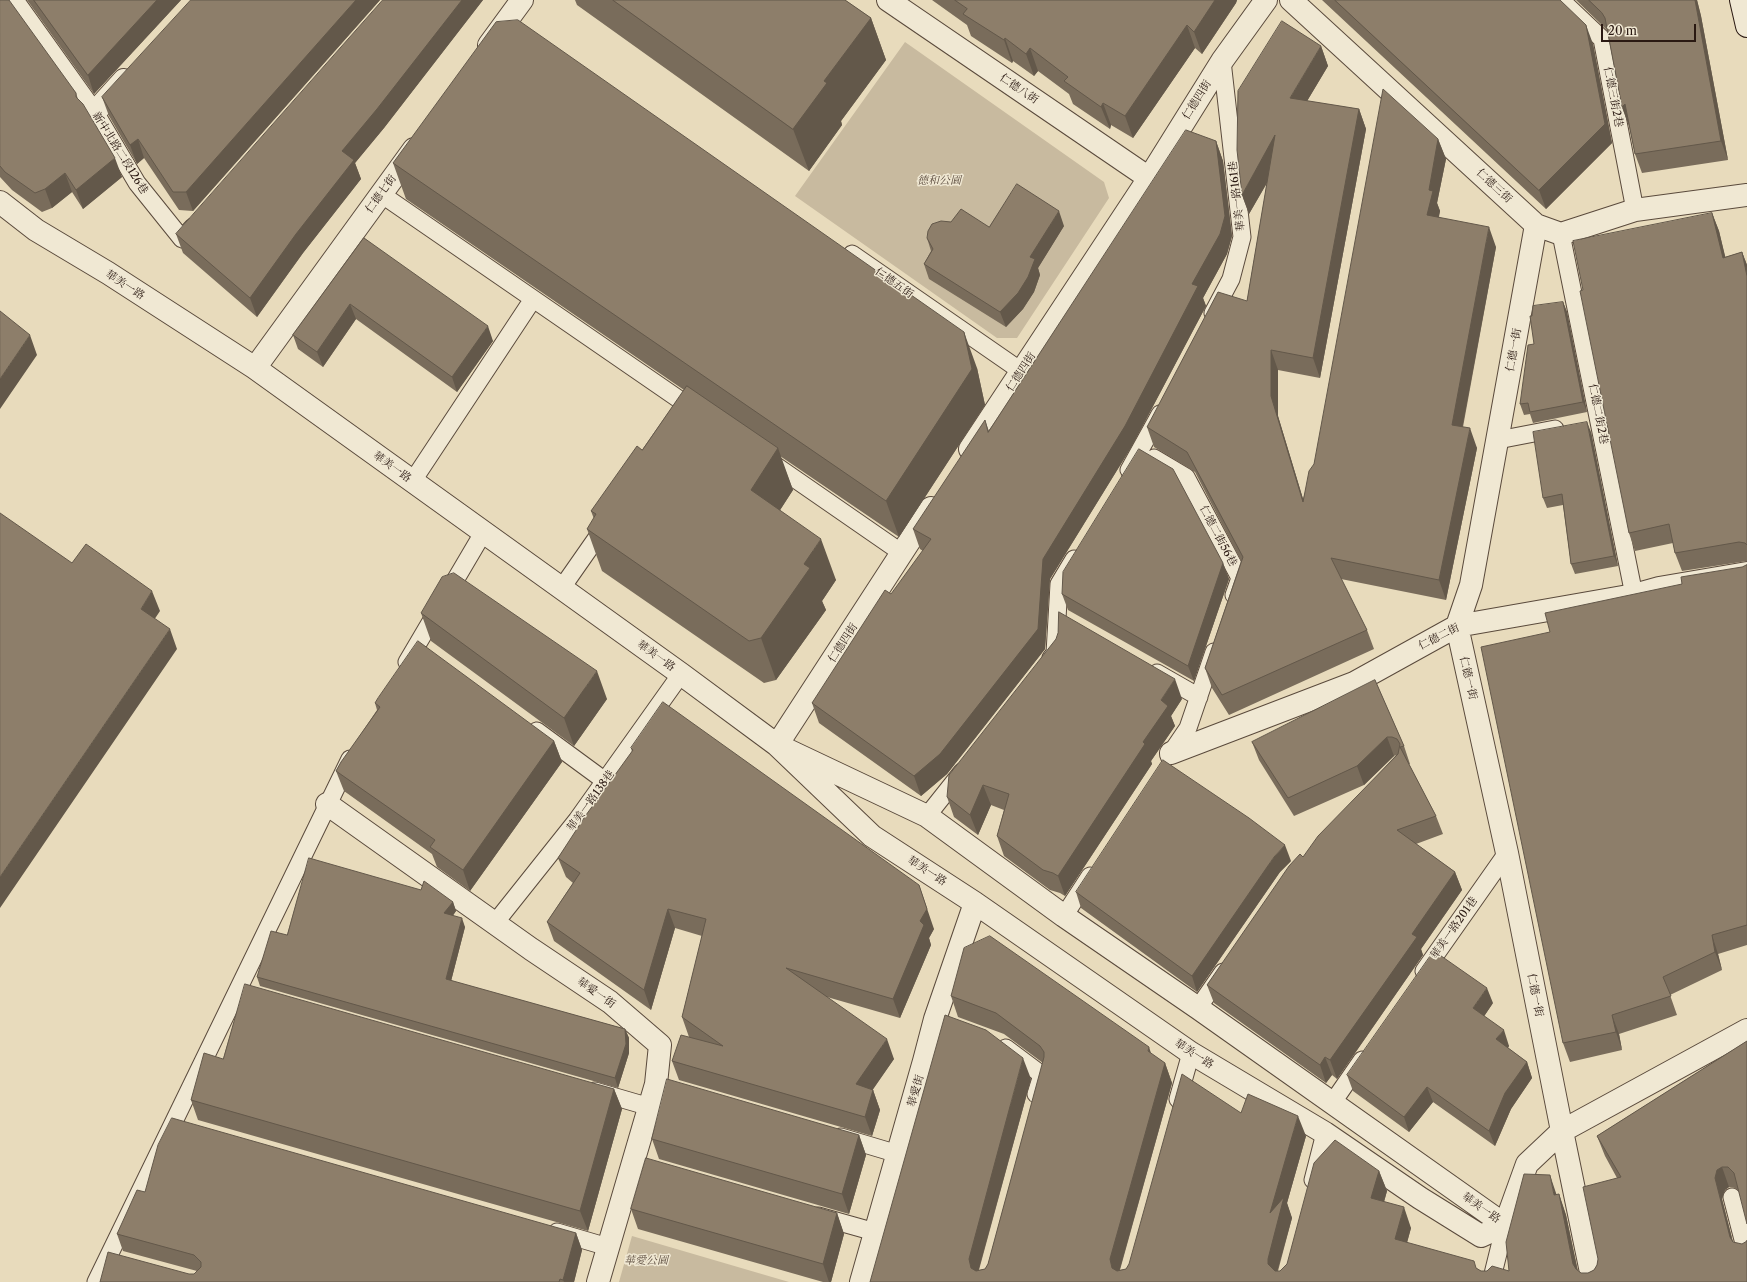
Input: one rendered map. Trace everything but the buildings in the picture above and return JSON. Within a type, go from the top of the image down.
[{"type":"street","points":[[477,62],[516,22],[522,0]]},
{"type":"street","name":"仁德八街","points":[[888,0],[1149,178]]},
{"type":"street","name":"仁德四街","points":[[957,469],[1149,178],[1222,61],[1266,0]]},
{"type":"street","name":"仁德三街","points":[[1291,0],[1385,84],[1536,225],[1561,234]]},
{"type":"street","points":[[1741,0],[1747,26]]},
{"type":"street","points":[[95,112],[136,67]]},
{"type":"street","name":"仁德七街","points":[[255,368],[427,131]]},
{"type":"street","points":[[1561,234],[1635,210],[1747,195]]},
{"type":"street","name":"華美一路","points":[[0,202],[36,230],[108,273],[255,368],[681,674],[777,745],[872,836],[975,902],[1191,1053],[1326,1133],[1420,1198],[1481,1236],[1505,1225],[1333,1102],[1064,916],[928,816],[777,745]]},
{"type":"street","name":"仁德一街","points":[[1536,225],[1471,585],[1457,626],[1507,853],[1562,1131],[1594,1282]]},
{"type":"street","name":"仁德四街","points":[[777,745],[940,495]]},
{"type":"street","name":"仁德二街","points":[[1167,760],[1354,683],[1457,626],[1634,595],[1659,588],[1747,573]]},
{"type":"street","name":"華愛一街","points":[[327,804],[610,1002],[660,1045],[664,1086],[650,1107],[641,1164],[608,1247],[598,1282]]},
{"type":"street","name":"華愛街","points":[[861,1282],[924,1062],[942,1022],[975,902]]},
{"type":"street","points":[[1505,1225],[1527,1164],[1562,1131],[1747,1030]]},
{"type":"lane","name":"新中北路二段126巷","points":[[15,0],[95,112],[137,183],[182,239],[203,215]]},
{"type":"lane","name":"仁德三街2巷","points":[[1561,0],[1602,39],[1635,210]]},
{"type":"lane","name":"華美一路161巷","points":[[1206,327],[1231,279],[1242,237],[1222,61]]},
{"type":"lane","points":[[1380,108],[1385,84]]},
{"type":"lane","points":[[381,194],[533,299],[684,413],[708,420]]},
{"type":"lane","name":"仁德二街2巷","points":[[1561,234],[1584,423],[1634,595]]},
{"type":"lane","name":"仁德五街","points":[[838,244],[1021,371]]},
{"type":"lane","points":[[412,482],[533,299]]},
{"type":"lane","points":[[1120,484],[1141,451],[1166,403]]},
{"type":"lane","points":[[1498,440],[1584,423]]},
{"type":"lane","points":[[753,451],[902,553]]},
{"type":"lane","name":"仁德二街56巷","points":[[1141,451],[1186,477],[1240,578],[1229,608]]},
{"type":"lane","points":[[561,589],[616,510]]},
{"type":"lane","points":[[398,677],[424,648],[483,533]]},
{"type":"lane","points":[[1041,672],[1055,653],[1064,618],[1059,584],[1084,544]]},
{"type":"lane","points":[[1167,760],[1188,728],[1219,637]]},
{"type":"lane","points":[[1145,666],[1199,697]]},
{"type":"lane","name":"華美一路138巷","points":[[495,923],[577,820],[681,674]]},
{"type":"lane","points":[[524,721],[605,781]]},
{"type":"lane","points":[[96,1282],[115,1259],[180,1126],[244,992],[327,804],[343,770],[359,743]]},
{"type":"lane","points":[[928,816],[972,759]]},
{"type":"lane","name":"華美一路201巷","points":[[1413,987],[1507,853]]},
{"type":"lane","points":[[1064,916],[1098,864]]},
{"type":"lane","points":[[1198,1008],[1234,956]]},
{"type":"lane","points":[[991,1039],[998,1042],[1042,1075],[1033,1106]]},
{"type":"lane","points":[[1333,1102],[1373,1045]]},
{"type":"lane","points":[[1174,1114],[1191,1053]]},
{"type":"lane","points":[[581,1087],[650,1107]]},
{"type":"lane","points":[[822,1132],[898,1154]]},
{"type":"lane","points":[[1309,1193],[1326,1133]]},
{"type":"lane","points":[[1732,1197],[1747,1254]]},
{"type":"lane","points":[[800,1210],[875,1232]]},
{"type":"lane","points":[[1491,1282],[1505,1225]]},
{"type":"lane","points":[[539,1227],[608,1247]]},
{"type":"green space","name":"德和公園","points":[[905,42],[1104,182],[1109,198],[1017,338],[997,338],[795,196]]},
{"type":"green space","name":"華愛公園","points":[[632,1236],[789,1282],[619,1282]]}]
